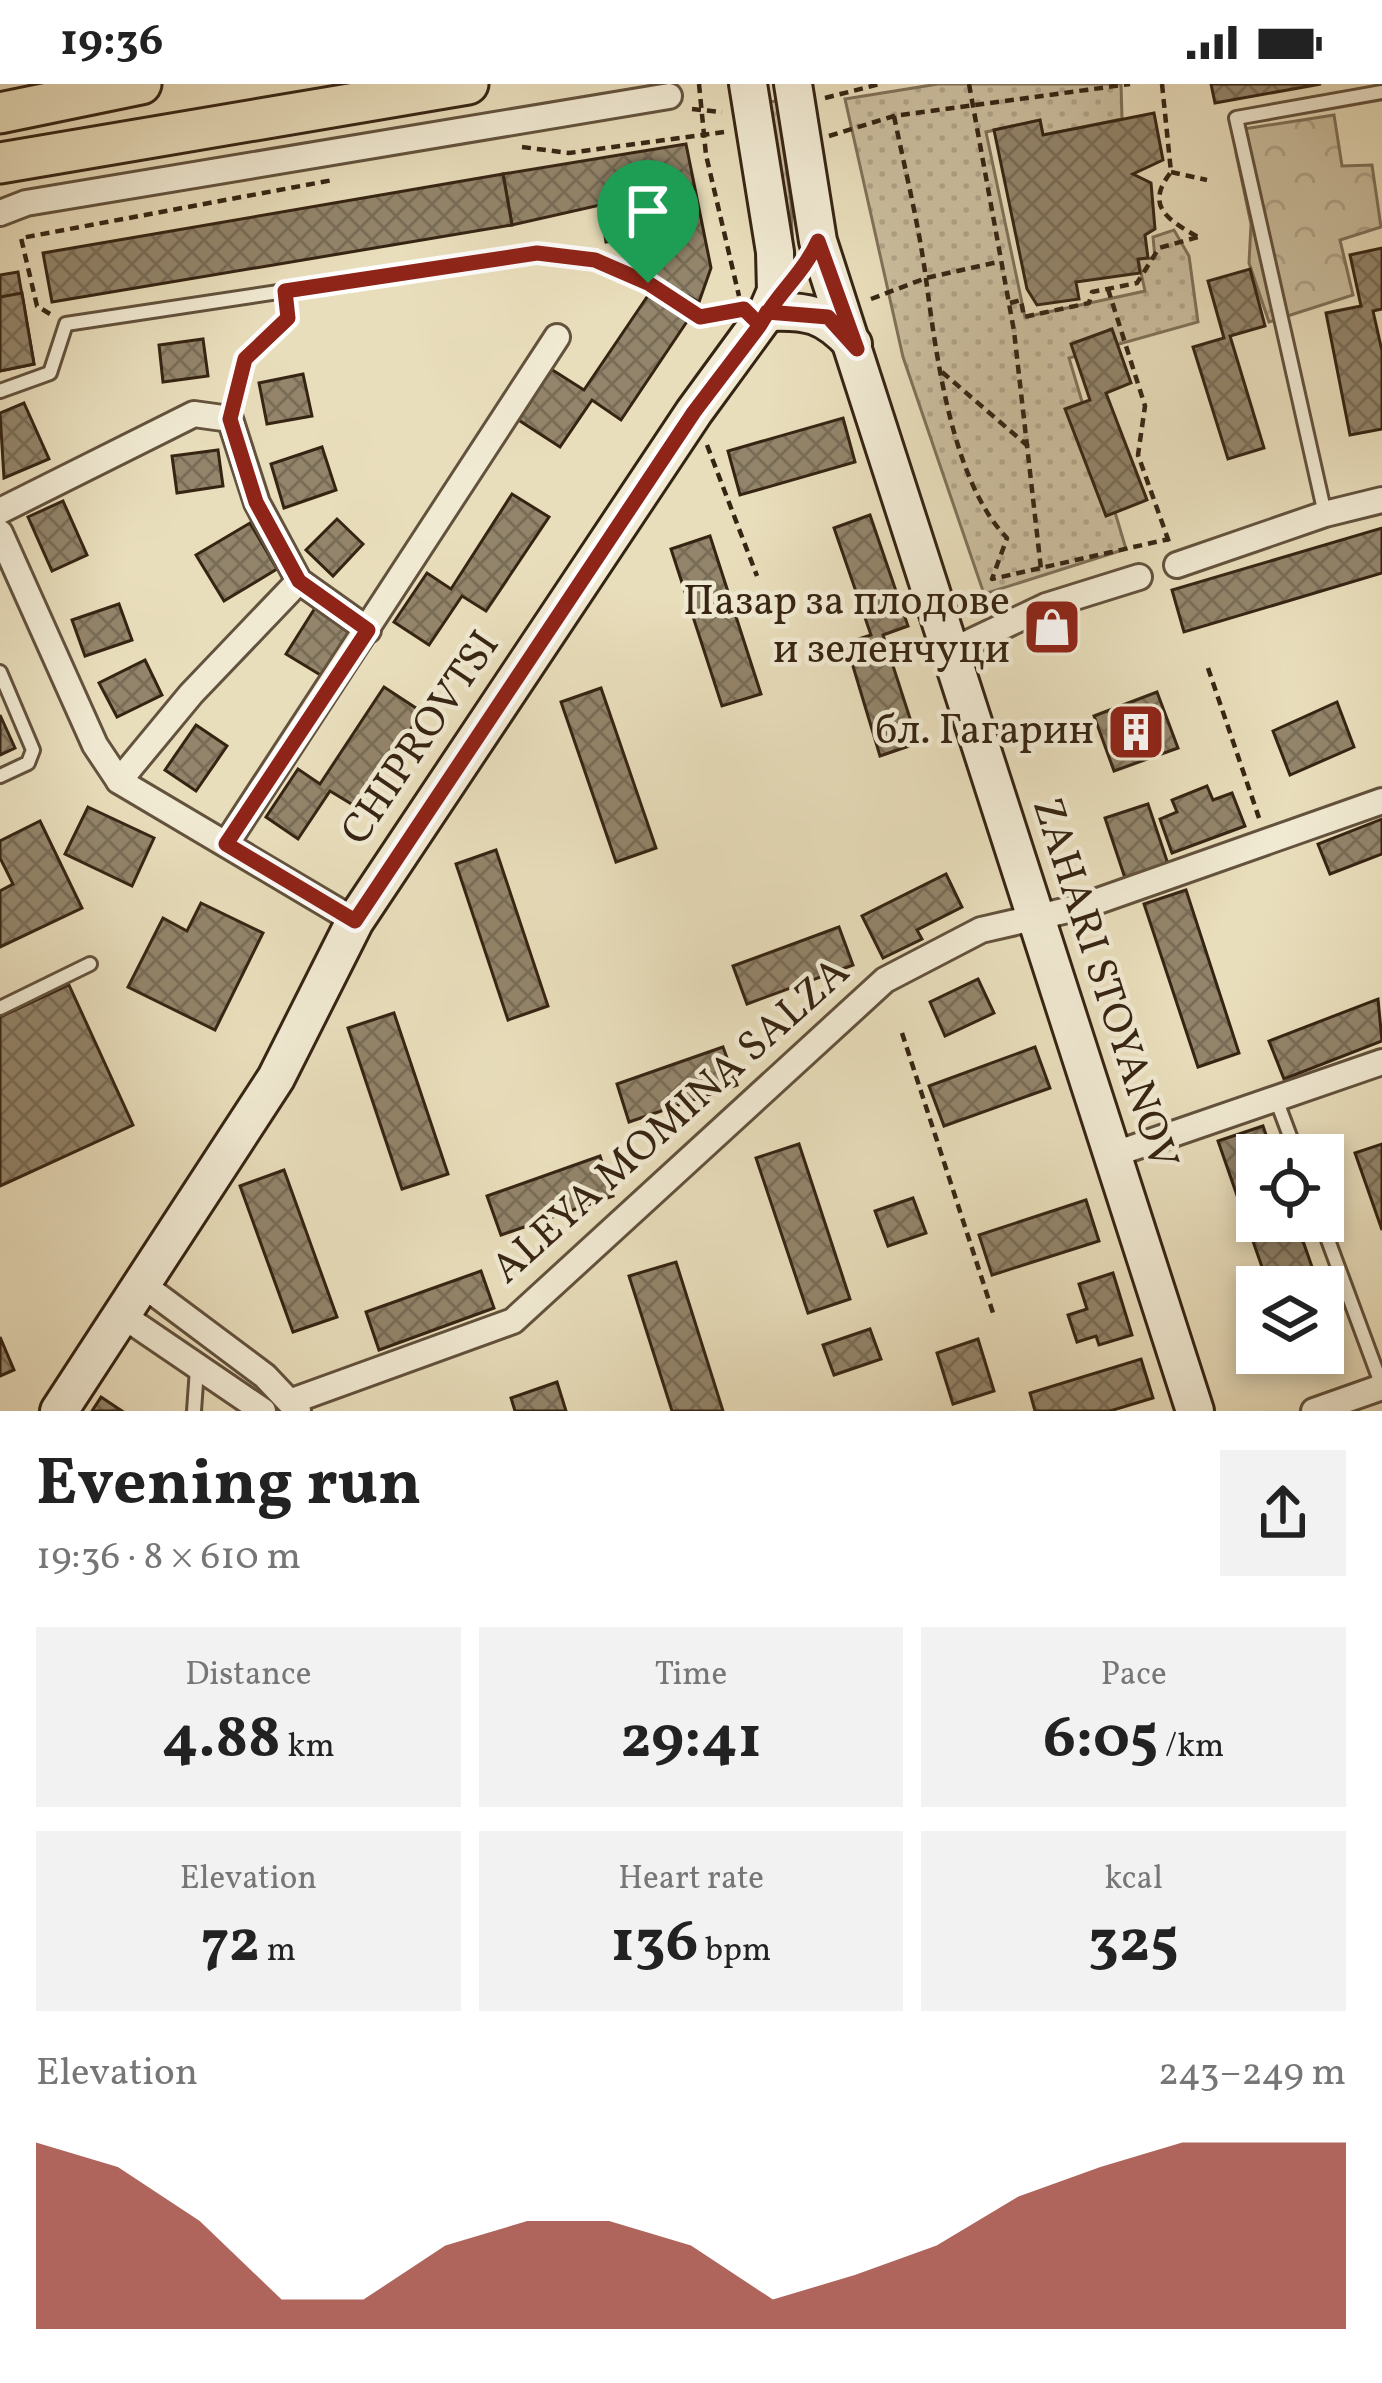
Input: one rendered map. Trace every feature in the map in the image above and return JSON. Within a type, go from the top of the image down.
[{"type":"main road","points":[[0,113],[141,84]]},
{"type":"main road","points":[[0,164],[468,84]]},
{"type":"main road","name":"ZAHARI STOYANOV","points":[[794,95],[818,241],[857,349],[1034,920],[1195,1411]]},
{"type":"main road","points":[[751,108],[775,252],[776,291],[757,315]]},
{"type":"main road","name":"CHIPROVTSI","points":[[58,1411],[276,1078],[355,921],[757,315],[800,277],[818,241]]},
{"type":"main road","points":[[757,315],[828,317],[857,349]]},
{"type":"street","points":[[0,213],[26,203],[669,96]]},
{"type":"street","points":[[226,844],[557,337]]},
{"type":"street","points":[[0,511],[194,414],[230,419],[256,502],[299,581],[368,630]]},
{"type":"street","points":[[1177,565],[1324,514],[1382,500]]},
{"type":"street","points":[[0,533],[95,745],[119,781],[355,921]]},
{"type":"street","points":[[949,652],[1046,606],[1139,577]]},
{"type":"street","points":[[119,781],[191,694],[299,581]]},
{"type":"street","name":"ALEYA MOMINA SALZA","points":[[295,1406],[513,1321],[885,980],[981,930],[1034,920],[1382,801]]},
{"type":"street","points":[[1112,1155],[1382,1062]]},
{"type":"street","points":[[142,1284],[295,1406]]},
{"type":"street","points":[[122,1315],[263,1411]]},
{"type":"street","points":[[1315,1411],[1382,1387]]},
{"type":"lane","points":[[1324,514],[1236,118],[1382,92]]},
{"type":"lane","points":[[0,391],[50,373],[66,324],[537,253],[595,260],[630,278]]},
{"type":"lane","points":[[0,672],[33,750],[28,763],[0,776]]},
{"type":"lane","points":[[0,1008],[90,964]]},
{"type":"lane","points":[[1276,1099],[1289,1134]]},
{"type":"lane","points":[[1329,1242],[1382,1387]]},
{"type":"lane","points":[[194,1411],[197,1368]]},
{"type":"path","points":[[630,278],[648,283],[700,317],[757,315],[704,132],[699,84]]},
{"type":"path","points":[[794,95],[880,84]]},
{"type":"path","points":[[969,84],[1008,304],[1041,569]]},
{"type":"path","points":[[802,144],[895,116],[1130,84]]},
{"type":"path","points":[[1008,304],[1021,300],[1024,317],[1089,303],[1092,292],[1137,283],[1159,248],[1198,237],[1163,218],[1158,196],[1171,172],[1162,84]]},
{"type":"path","points":[[669,96],[702,114],[751,108]]},
{"type":"path","points":[[512,146],[569,153],[704,132],[751,108]]},
{"type":"path","points":[[895,116],[926,278],[930,337],[978,501],[1007,538],[992,579],[1168,539]]},
{"type":"path","points":[[1171,172],[1207,180]]},
{"type":"path","points":[[66,324],[38,306],[21,238],[348,177]]},
{"type":"path","points":[[843,309],[926,278],[998,262]]},
{"type":"path","points":[[1108,289],[1145,406],[1138,455],[1177,565]]},
{"type":"path","points":[[230,419],[245,359],[288,318],[285,291]]},
{"type":"path","points":[[940,371],[1029,446]]},
{"type":"path","points":[[694,412],[758,576]]},
{"type":"path","points":[[1208,668],[1267,841]]},
{"type":"path","points":[[902,1034],[994,1316]]},
{"type":"green space","points":[[938,84],[1121,84],[1122,119],[1043,135],[1040,120],[986,132],[1025,317],[1145,291],[1138,259],[1155,258],[1153,237],[1174,230],[1189,256],[1198,322],[1069,358],[1126,549],[984,594],[903,357],[845,99]]},
{"type":"green space","points":[[777,101],[791,202],[793,261],[768,102]]},
{"type":"green space","points":[[1334,115],[1342,166],[1372,165],[1381,227],[1340,240],[1353,295],[1269,322],[1249,263],[1251,224],[1236,153],[1237,130]]},
{"type":"building","points":[[1211,84],[1321,84],[1215,103]]},
{"type":"building","points":[[1154,113],[1163,160],[1133,174],[1151,183],[1155,229],[1145,235],[1148,258],[1138,259],[1140,273],[1076,282],[1079,299],[1037,305],[1027,289],[994,130],[1040,120],[1043,135]]},
{"type":"building","points":[[686,144],[711,268],[699,302],[644,272],[638,237],[606,242],[600,205],[512,225],[503,174]]},
{"type":"building","points":[[503,174],[512,225],[52,302],[43,253]]},
{"type":"building","points":[[1382,248],[1382,309],[1373,311],[1382,351],[1382,429],[1350,435],[1326,313],[1361,306],[1350,255]]},
{"type":"building","points":[[1250,269],[1265,326],[1230,336],[1264,448],[1228,459],[1193,347],[1224,338],[1208,281]]},
{"type":"building","points":[[18,272],[34,364],[0,371],[0,275]]},
{"type":"building","points":[[22,293],[34,364],[0,371],[0,297]]},
{"type":"building","points":[[649,294],[688,320],[621,420],[592,400],[560,447],[517,419],[551,369],[584,390]]},
{"type":"building","points":[[1112,329],[1131,383],[1106,393],[1147,500],[1106,516],[1065,409],[1090,400],[1071,344]]},
{"type":"building","points":[[203,339],[208,376],[163,382],[159,345]]},
{"type":"building","points":[[303,374],[312,416],[267,424],[259,383]]},
{"type":"building","points":[[24,403],[49,459],[4,478],[0,413]]},
{"type":"building","points":[[843,418],[855,462],[740,495],[728,451]]},
{"type":"building","points":[[322,447],[336,490],[284,508],[271,464]]},
{"type":"building","points":[[218,450],[223,486],[177,493],[172,456]]},
{"type":"building","points":[[512,494],[549,517],[486,611],[462,596],[429,645],[394,622],[427,573],[451,589]]},
{"type":"building","points":[[63,501],[87,555],[52,571],[28,517]]},
{"type":"building","points":[[870,515],[908,626],[883,635],[918,743],[880,756],[846,643],[871,635],[834,528]]},
{"type":"building","points":[[337,519],[363,544],[333,576],[306,550]]},
{"type":"building","points":[[250,523],[277,569],[224,601],[196,555]]},
{"type":"building","points":[[1382,528],[1382,573],[1184,632],[1172,590]]},
{"type":"building","points":[[710,536],[761,694],[722,706],[671,549]]},
{"type":"building","points":[[119,604],[132,640],[85,656],[72,620]]},
{"type":"building","points":[[315,608],[350,630],[322,676],[286,654]]},
{"type":"building","points":[[145,660],[162,695],[117,717],[99,683]]},
{"type":"building","points":[[384,687],[422,712],[358,808],[330,791],[298,839],[266,817],[298,769],[320,784]]},
{"type":"building","points":[[601,688],[656,848],[616,862],[561,702]]},
{"type":"building","name":"бл. Гагарин","points":[[1157,692],[1178,748],[1114,771],[1094,716]]},
{"type":"building","points":[[1337,702],[1354,747],[1290,775],[1273,731]]},
{"type":"building","points":[[0,715],[15,748],[0,755]]},
{"type":"building","points":[[196,725],[227,746],[196,791],[165,770]]},
{"type":"building","points":[[1207,786],[1213,800],[1232,793],[1245,826],[1172,853],[1160,819],[1177,812],[1172,800]]},
{"type":"building","points":[[1148,804],[1169,867],[1126,881],[1105,818]]},
{"type":"building","points":[[88,807],[154,838],[132,886],[65,854]]},
{"type":"building","points":[[1382,819],[1382,854],[1330,874],[1318,844]]},
{"type":"building","points":[[40,821],[82,908],[0,947],[0,891],[13,884],[0,858],[0,841]]},
{"type":"building","points":[[496,850],[548,1006],[508,1020],[456,864]]},
{"type":"building","points":[[946,874],[962,907],[917,930],[922,939],[883,958],[862,916]]},
{"type":"building","points":[[1186,890],[1239,1053],[1198,1067],[1144,904]]},
{"type":"building","points":[[201,903],[263,933],[215,1030],[128,987],[163,918],[187,931]]},
{"type":"building","points":[[839,927],[853,965],[747,1004],[733,966]]},
{"type":"building","points":[[978,979],[994,1013],[945,1036],[930,1002]]},
{"type":"building","points":[[69,985],[133,1125],[0,1186],[0,1017]]},
{"type":"building","points":[[1378,999],[1382,1041],[1284,1079],[1269,1041]]},
{"type":"building","points":[[394,1013],[448,1174],[402,1189],[348,1028]]},
{"type":"building","points":[[723,1047],[737,1085],[629,1122],[617,1084]]},
{"type":"building","points":[[1035,1047],[1050,1088],[944,1126],[929,1086]]},
{"type":"building","points":[[1263,1126],[1266,1134],[1239,1134]]},
{"type":"building","points":[[1236,1135],[1236,1193],[1218,1141]]},
{"type":"building","points":[[799,1144],[850,1299],[808,1313],[756,1158]]},
{"type":"building","points":[[1382,1144],[1382,1230],[1355,1153]]},
{"type":"building","points":[[600,1156],[613,1196],[501,1235],[487,1196]]},
{"type":"building","points":[[284,1170],[337,1317],[293,1332],[240,1186]]},
{"type":"building","points":[[913,1198],[926,1233],[888,1246],[875,1211]]},
{"type":"building","points":[[1086,1200],[1099,1241],[992,1275],[979,1235]]},
{"type":"building","points":[[1253,1242],[1303,1242],[1312,1266],[1262,1266]]},
{"type":"building","points":[[676,1262],[723,1411],[672,1411],[629,1276]]},
{"type":"building","points":[[481,1271],[494,1308],[379,1350],[366,1312]]},
{"type":"building","points":[[1113,1273],[1132,1335],[1099,1345],[1096,1336],[1077,1342],[1068,1315],[1087,1309],[1079,1284]]},
{"type":"building","points":[[870,1329],[881,1359],[834,1375],[823,1345]]},
{"type":"building","points":[[0,1337],[14,1370],[0,1376]]},
{"type":"building","points":[[978,1339],[994,1391],[953,1404],[937,1353]]},
{"type":"building","points":[[1141,1359],[1153,1398],[1110,1411],[1035,1411],[1030,1393]]},
{"type":"building","points":[[557,1382],[566,1411],[515,1411],[511,1398]]},
{"type":"building","points":[[101,1397],[122,1411],[92,1411]]},
{"type":"place","name":"Пазар за плодове и зеленчуци","points":[[1052,627]]},
{"type":"place","name":"бл. Гагарин","points":[[1136,732]]},
{"type":"route","points":[[648,283],[595,260],[537,253],[285,291],[288,318],[245,359],[230,419],[256,502],[299,581],[368,630],[226,844],[355,921],[694,412],[760,325],[767,312],[803,311],[828,317],[857,349],[818,241],[800,277],[767,312],[760,325],[744,309],[700,317],[648,283]]}]
